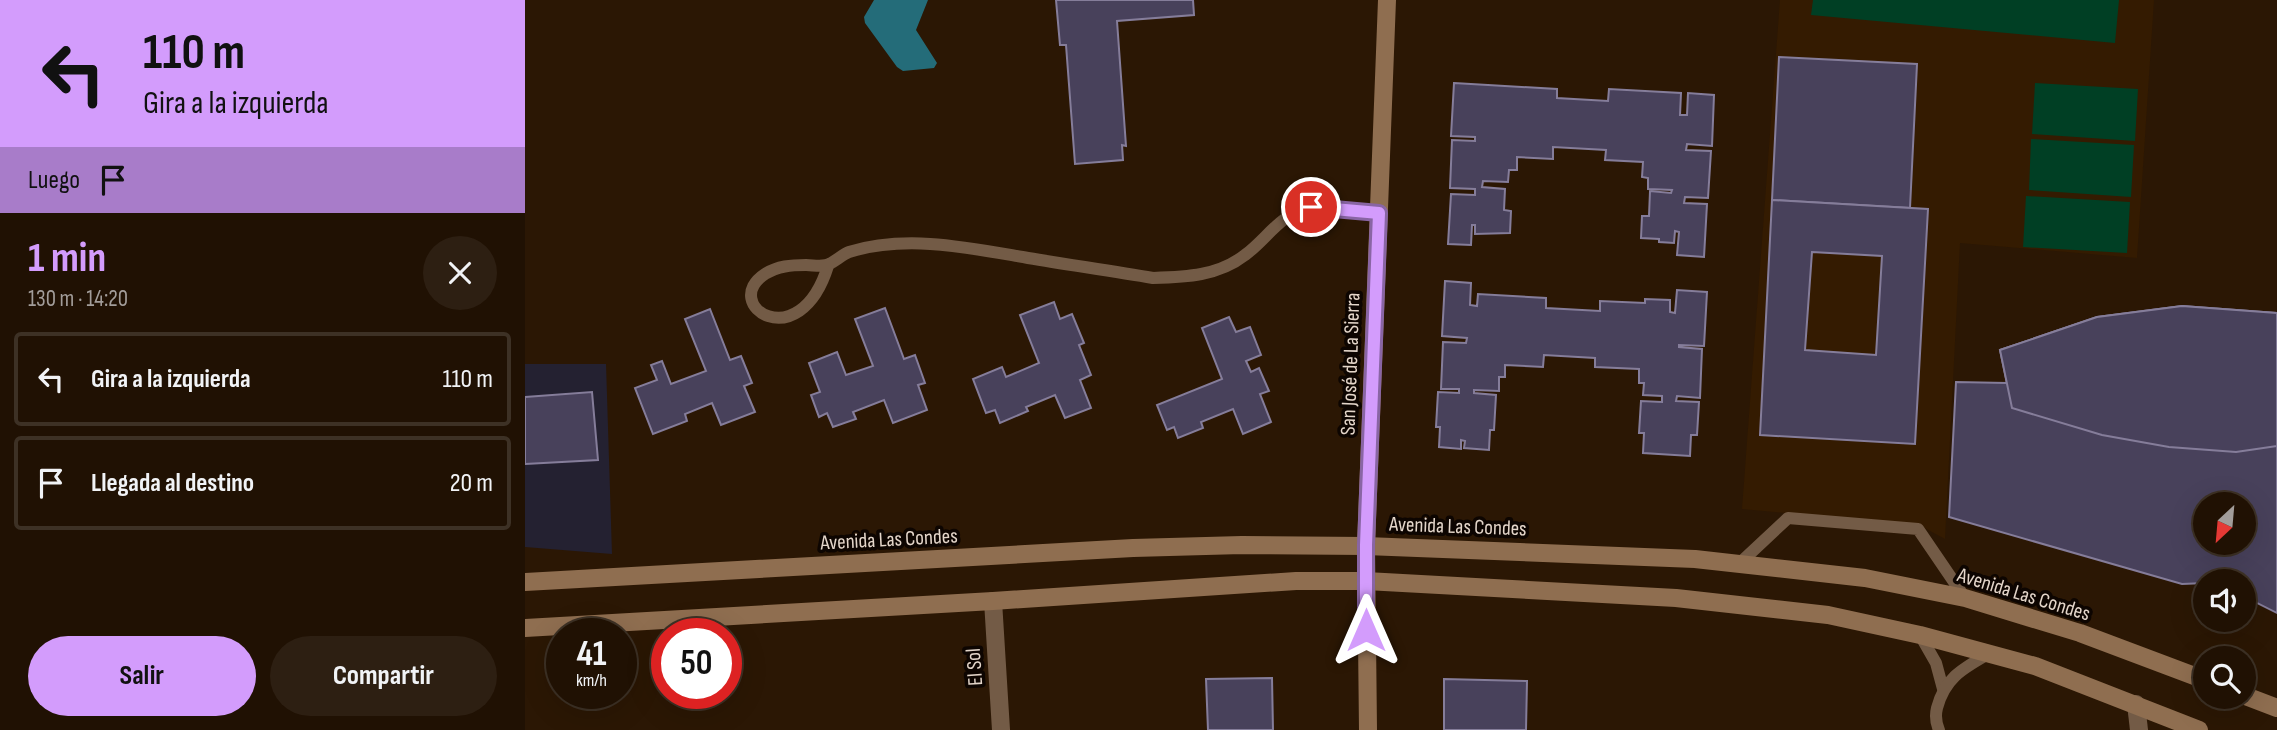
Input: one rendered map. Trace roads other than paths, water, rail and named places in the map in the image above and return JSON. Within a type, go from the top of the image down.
[{"type":"main road","name":"San José de La Sierra","points":[[1368,730],[1366,545],[1387,0]]},
{"type":"main road","name":"Avenida Las Condes","points":[[525,582],[1133,548],[1242,545],[1366,545],[1650,556],[1741,562],[1865,578],[1965,598],[2080,634],[2193,676]]},
{"type":"main road","points":[[525,628],[993,601],[1296,580],[1688,599],[1828,615],[1920,635],[2035,666],[2136,704],[2181,726],[2199,730]]},
{"type":"main road","points":[[2256,700],[2277,708]]},
{"type":"street","name":"El Sol","points":[[993,601],[1001,730]]},
{"type":"street","points":[[2136,704],[2139,730]]},
{"type":"lane","points":[[828,266],[787,266],[765,274],[752,290],[753,305],[757,311],[772,318],[779,319],[794,314],[817,294],[828,266],[847,253],[888,245],[952,245],[1153,278],[1187,277],[1218,271],[1245,256],[1295,212],[1311,207],[1379,213]]},
{"type":"lane","points":[[1741,562],[1788,518],[1918,530],[1965,598]]},
{"type":"lane","points":[[1920,635],[1936,663],[1943,689]]},
{"type":"lane","points":[[1939,730],[1936,713],[1943,689],[1961,670],[1990,653]]},
{"type":"water","points":[[874,0],[928,0],[916,30],[937,63],[934,68],[903,71],[897,67],[865,23],[864,17]]}]
